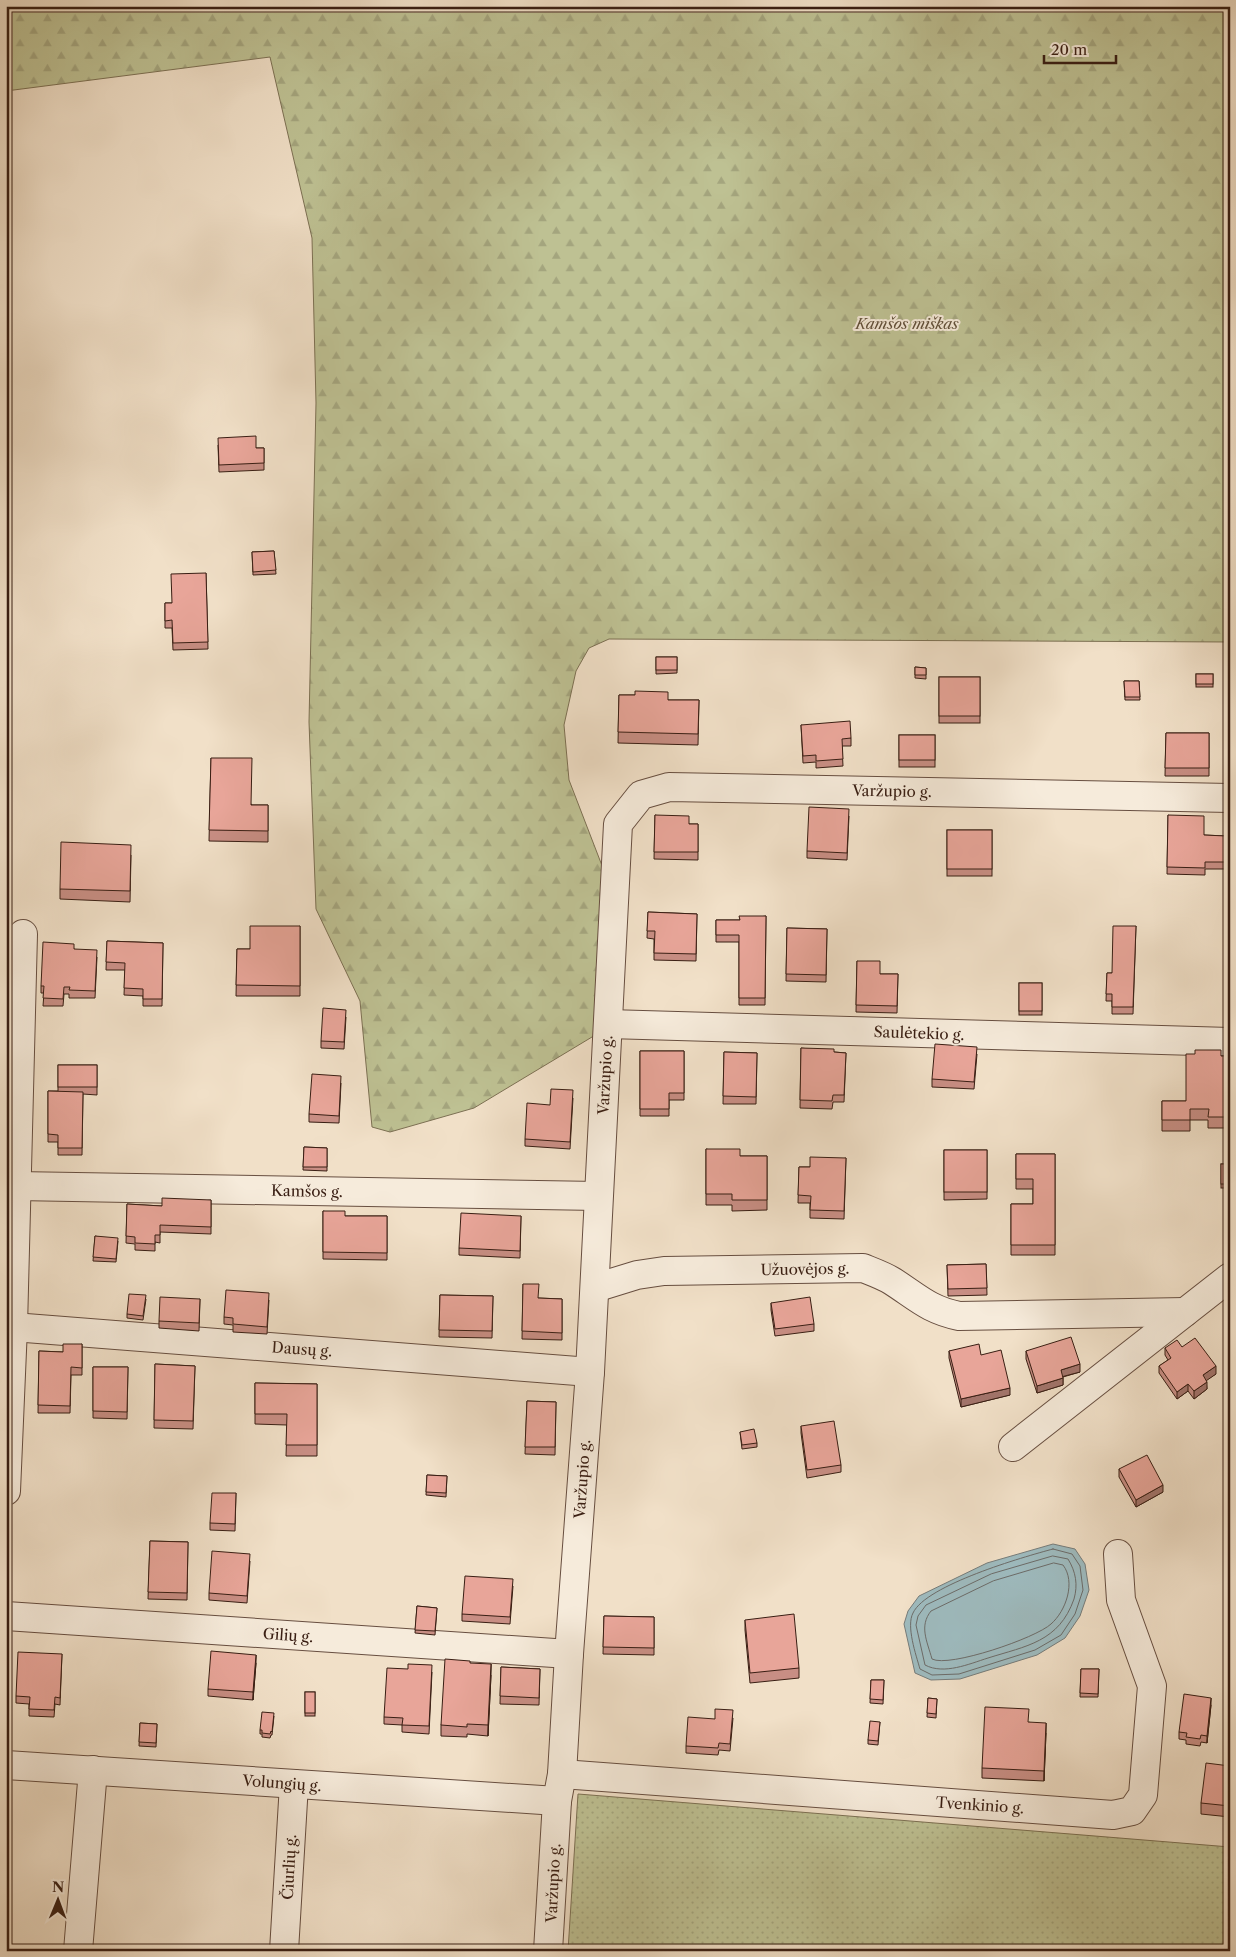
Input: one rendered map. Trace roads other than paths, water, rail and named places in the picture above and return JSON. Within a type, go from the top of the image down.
[{"type":"street","name":"Varžupio g.","points":[[548,1951],[590,1372],[618,824],[641,796],[669,787],[1230,798]]},
{"type":"street","points":[[6,1491],[13,1327],[23,934]]},
{"type":"street","name":"Saulėtekio g.","points":[[608,1024],[1230,1042]]},
{"type":"street","name":"Kamšos g.","points":[[16,1186],[598,1196]]},
{"type":"street","name":"Užuovėjos g.","points":[[595,1288],[637,1275],[664,1271],[863,1268],[891,1280],[921,1302],[943,1312],[959,1316],[1185,1312]]},
{"type":"street","points":[[1014,1447],[1230,1278]]},
{"type":"street","name":"Dausų g.","points":[[13,1327],[590,1372]]},
{"type":"street","name":"Tvenkinio g.","points":[[562,1774],[1112,1815],[1132,1811],[1142,1795],[1152,1686],[1121,1600],[1118,1554]]},
{"type":"street","name":"Gilių g.","points":[[6,1616],[569,1654]]},
{"type":"street","name":"Volungių g.","points":[[6,1765],[558,1801]]},
{"type":"street","points":[[78,1951],[93,1770]]},
{"type":"street","name":"Čiurlių g.","points":[[284,1951],[294,1784]]},
{"type":"water","points":[[1053,1544],[1075,1549],[1085,1564],[1089,1590],[1080,1616],[1065,1638],[1037,1655],[960,1679],[931,1680],[915,1673],[904,1624],[908,1611],[919,1596],[987,1563]]},
{"type":"park label","name":"Kamšos miškas","points":[[907,323]]}]
